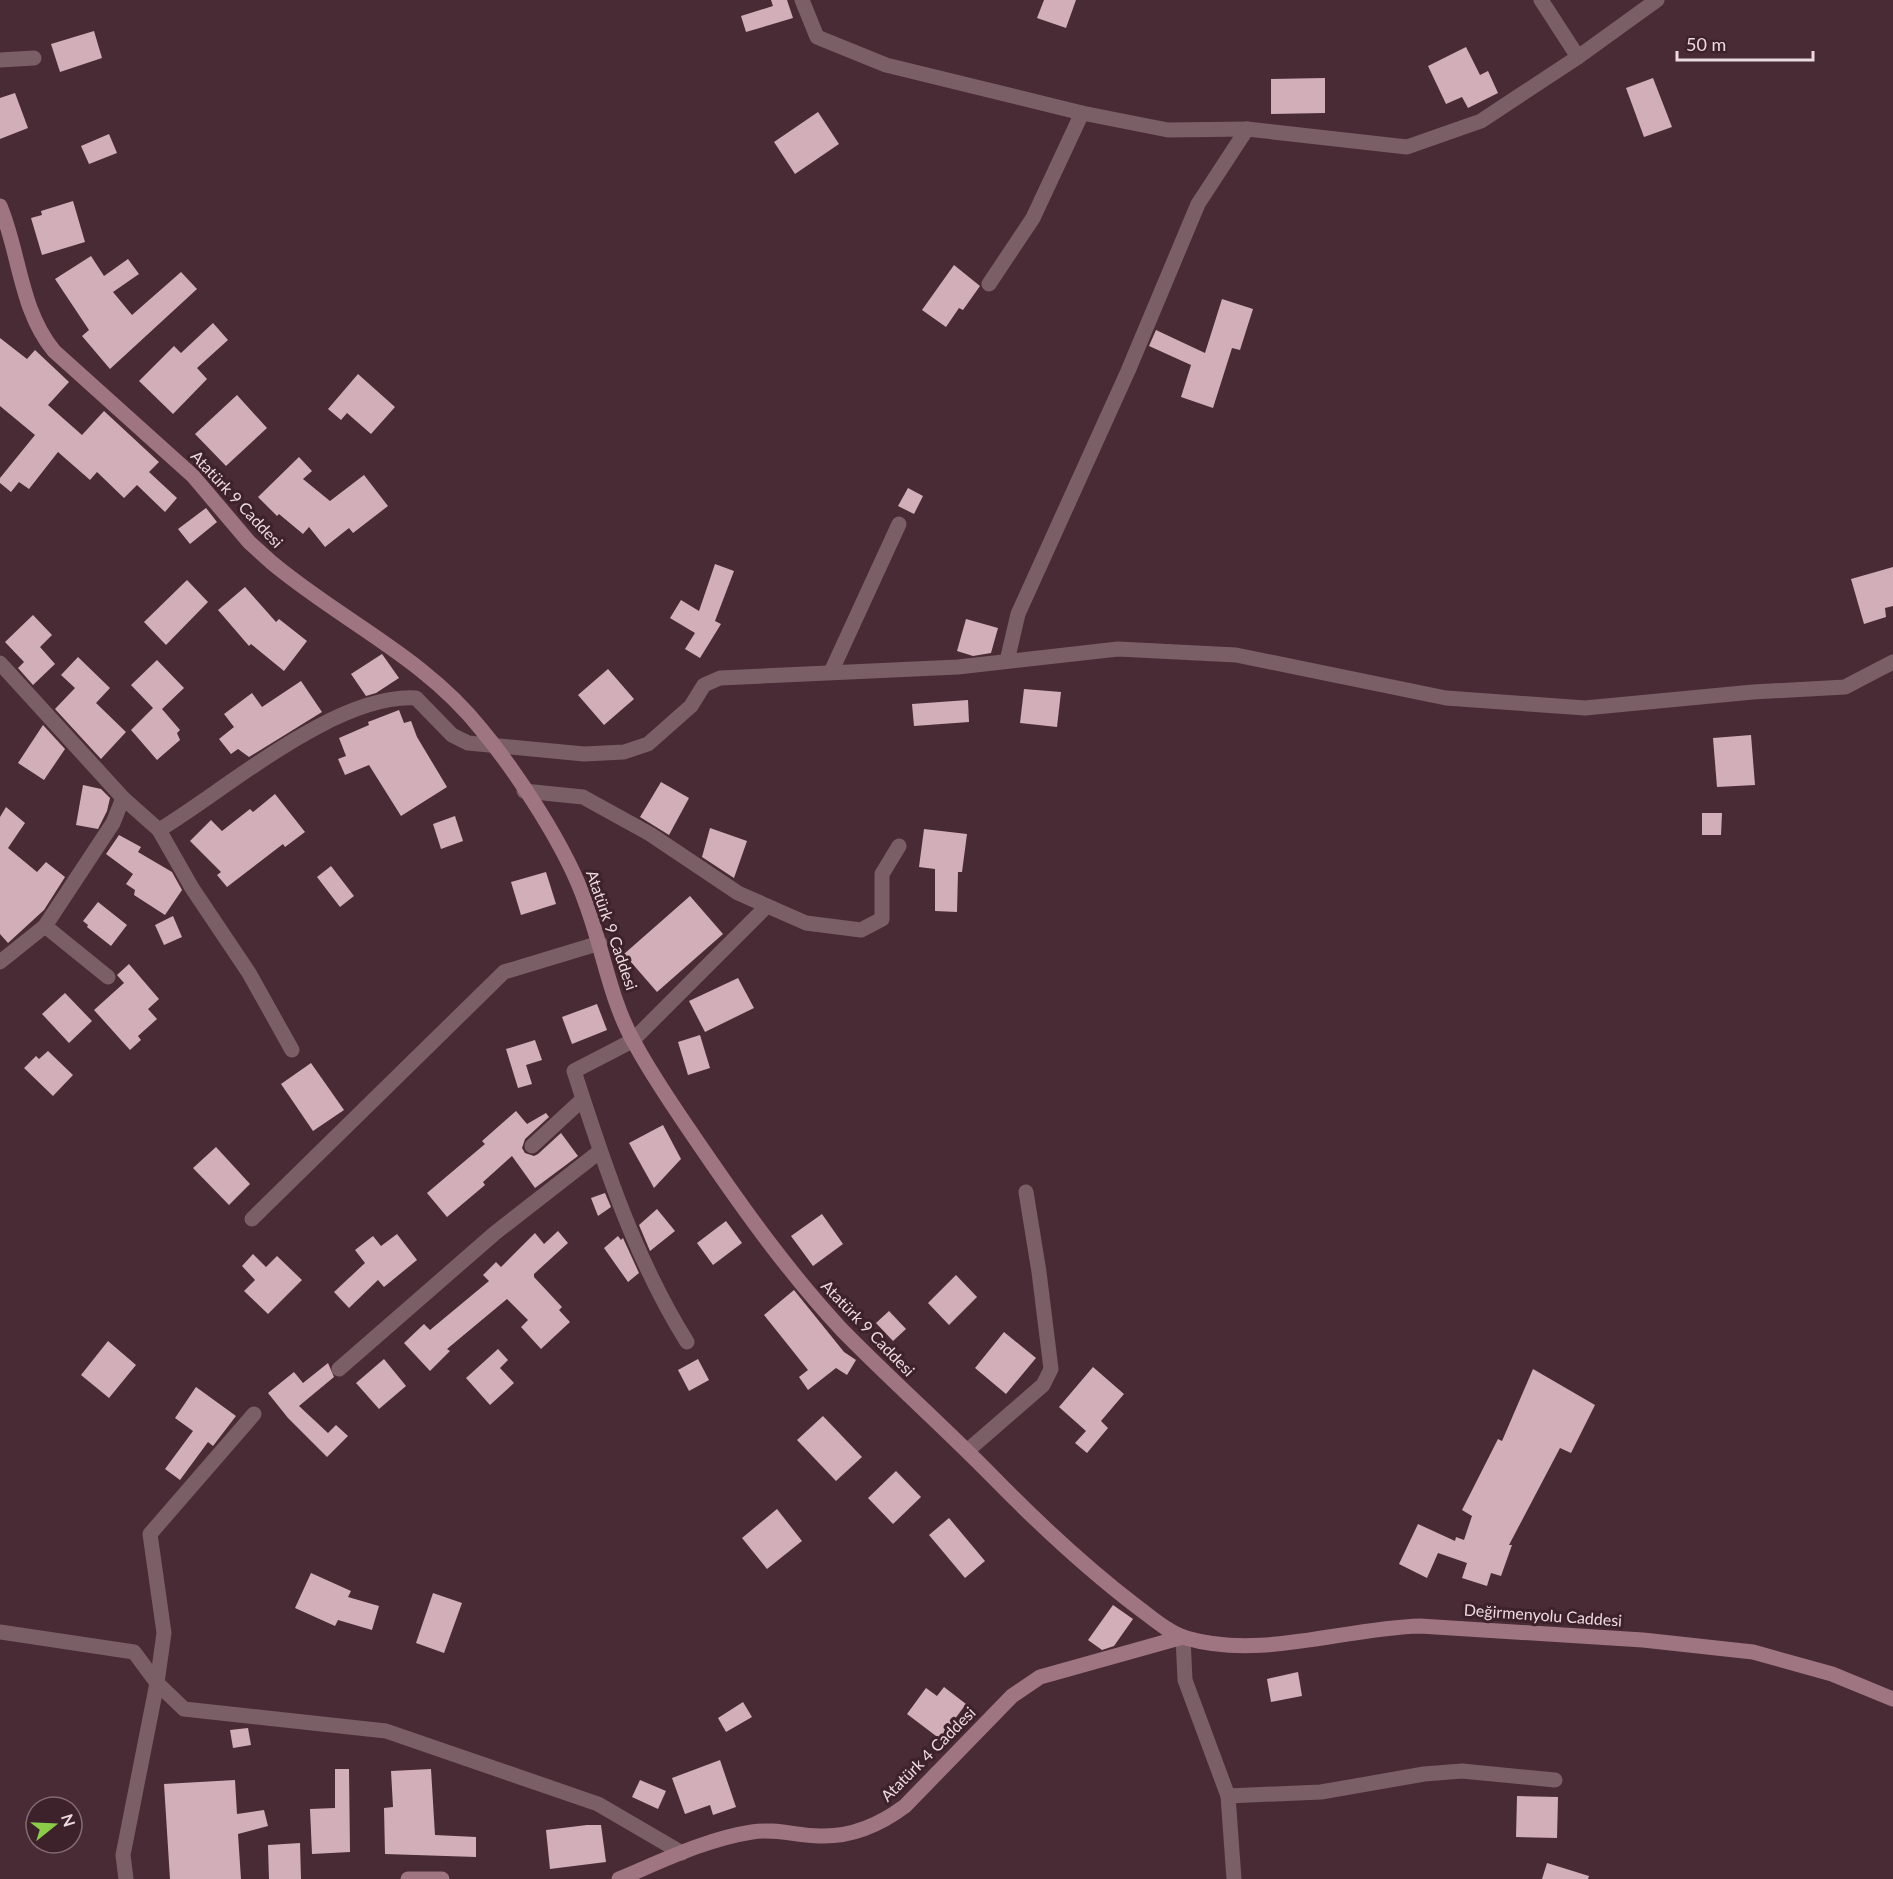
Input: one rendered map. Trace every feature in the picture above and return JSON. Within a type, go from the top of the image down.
[{"type":"street","points":[[802,0],[817,37],[886,65],[1082,113],[1168,129],[1247,129],[1407,147],[1481,121],[1578,57],[1657,0]]},
{"type":"street","points":[[1541,0],[1578,57]]},
{"type":"street","points":[[0,60],[34,58]]},
{"type":"street","points":[[989,284],[1033,218],[1082,113]]},
{"type":"street","points":[[1007,661],[1018,614],[1128,371],[1198,204],[1247,129]]},
{"type":"street","name":"Atatürk 9 Caddesi","points":[[0,206],[33,317],[44,339],[54,351],[193,476],[249,542],[289,576],[417,666],[462,707],[494,746],[572,870],[600,943],[632,1041],[727,1186],[791,1272],[842,1330],[1044,1528],[1080,1561],[1148,1615],[1183,1637]]},
{"type":"street","points":[[831,672],[899,524]]},
{"type":"street","points":[[159,830],[237,776],[348,711],[396,697],[416,698],[452,735],[468,743],[584,754],[624,752],[648,744],[691,706],[704,685],[720,678],[958,667],[1118,649],[1236,655],[1446,698],[1585,708],[1753,692],[1845,687],[1893,662]]},
{"type":"street","points":[[0,663],[123,798],[159,830],[192,888],[249,973],[292,1050]]},
{"type":"street","points":[[524,791],[583,797],[650,834],[738,893],[806,923],[861,930],[882,919],[882,874],[899,846]]},
{"type":"street","points":[[0,962],[45,926],[113,823],[123,798]]},
{"type":"street","points":[[687,1342],[660,1298],[599,1152],[574,1071],[632,1041],[766,906]]},
{"type":"street","points":[[45,926],[108,977]]},
{"type":"street","points":[[252,1220],[504,972],[600,943]]},
{"type":"street","points":[[532,1146],[583,1099]]},
{"type":"street","points":[[339,1369],[495,1233],[599,1152]]},
{"type":"street","points":[[967,1451],[1043,1385],[1051,1369],[1026,1192]]},
{"type":"street","points":[[126,1879],[123,1855],[157,1683],[164,1633],[150,1534],[255,1414]]},
{"type":"street","name":"Değirmenyolu Caddesi","points":[[1183,1637],[1236,1645],[1270,1644],[1388,1627],[1420,1626],[1643,1640],[1753,1652],[1793,1661],[1893,1699]]},
{"type":"street","points":[[0,1632],[134,1652],[157,1683],[184,1709],[386,1731],[598,1804],[682,1853]]},
{"type":"street","points":[[1183,1637],[1185,1680],[1228,1796],[1234,1879]]},
{"type":"street","name":"Atatürk 4 Caddesi","points":[[619,1879],[733,1835],[755,1831],[820,1836],[840,1835],[888,1819],[905,1806],[1012,1696],[1026,1685],[1040,1677],[1183,1637]]},
{"type":"street","points":[[1228,1796],[1321,1792],[1424,1774],[1462,1771],[1555,1780]]},
{"type":"street","points":[[408,1879],[442,1879]]},
{"type":"building","points":[[771,0],[787,0],[793,18],[746,32],[741,16],[773,6]]},
{"type":"building","points":[[1044,0],[1076,0],[1066,28],[1037,18]]},
{"type":"building","points":[[94,31],[102,58],[60,72],[51,44]]},
{"type":"building","points":[[1466,47],[1480,75],[1488,71],[1498,93],[1468,108],[1462,97],[1446,104],[1428,66]]},
{"type":"building","points":[[1325,78],[1325,113],[1271,114],[1271,79]]},
{"type":"building","points":[[1653,78],[1672,127],[1644,137],[1626,88]]},
{"type":"building","points":[[15,93],[28,128],[0,139],[0,98]]},
{"type":"building","points":[[818,112],[839,144],[795,174],[774,142]]},
{"type":"building","points":[[109,134],[117,153],[89,164],[81,146]]},
{"type":"building","points":[[73,201],[85,242],[42,255],[31,218],[42,215],[41,211]]},
{"type":"building","points":[[91,256],[104,276],[128,259],[139,274],[113,292],[132,315],[181,272],[197,289],[110,369],[82,336],[89,330],[55,279]]},
{"type":"building","points":[[954,265],[980,286],[963,310],[959,308],[946,327],[922,310]]},
{"type":"building","points":[[1222,299],[1253,309],[1240,350],[1232,348],[1213,408],[1181,397],[1191,365],[1149,346],[1156,330],[1205,353]]},
{"type":"building","points":[[213,323],[228,340],[197,368],[207,379],[173,414],[139,381],[174,346],[181,353]]},
{"type":"building","points":[[0,338],[27,359],[35,350],[69,382],[48,405],[82,435],[104,411],[159,462],[149,472],[177,498],[165,512],[137,485],[124,498],[97,472],[90,480],[58,452],[29,489],[19,482],[11,492],[0,483],[0,478],[35,435],[0,406]]},
{"type":"building","points":[[358,374],[395,407],[371,434],[347,413],[341,420],[328,409]]},
{"type":"building","points":[[237,395],[267,428],[226,466],[195,434]]},
{"type":"building","points":[[299,457],[312,471],[303,479],[330,501],[364,475],[388,506],[353,533],[349,528],[325,547],[309,527],[303,534],[279,514],[277,516],[258,497]]},
{"type":"building","points":[[908,488],[923,496],[914,514],[898,506]]},
{"type":"building","points":[[206,508],[217,522],[190,544],[178,529]]},
{"type":"building","points":[[715,564],[734,571],[715,621],[721,624],[700,658],[685,649],[695,633],[670,618],[681,600],[699,611]]},
{"type":"building","points":[[1893,567],[1893,606],[1885,608],[1886,617],[1864,624],[1851,579]]},
{"type":"building","points":[[187,580],[208,602],[166,645],[144,622]]},
{"type":"building","points":[[245,587],[276,622],[279,619],[307,641],[284,671],[251,644],[249,646],[218,610]]},
{"type":"building","points":[[33,615],[52,635],[40,647],[55,664],[33,685],[18,668],[24,662],[5,642]]},
{"type":"building","points":[[966,619],[998,628],[991,653],[973,656],[957,651]]},
{"type":"building","points":[[382,654],[399,678],[376,693],[366,696],[351,674]]},
{"type":"building","points":[[78,657],[110,688],[96,703],[126,732],[101,759],[55,709],[75,688],[61,675]]},
{"type":"building","points":[[157,660],[184,688],[162,709],[180,730],[177,733],[180,740],[157,760],[131,730],[153,708],[131,685]]},
{"type":"building","points":[[608,669],[634,699],[604,725],[578,695]]},
{"type":"building","points":[[301,681],[322,712],[249,757],[238,749],[231,754],[219,739],[234,727],[224,714],[252,693],[262,707]]},
{"type":"building","points":[[1024,689],[1061,692],[1057,727],[1020,723]]},
{"type":"building","points":[[968,700],[969,722],[914,726],[912,704]]},
{"type":"building","points":[[399,710],[404,723],[411,721],[417,737],[447,787],[401,816],[369,765],[345,775],[338,759],[346,756],[339,738],[369,725],[368,722]]},
{"type":"building","points":[[43,725],[65,749],[44,780],[18,763]]},
{"type":"building","points":[[1751,735],[1755,785],[1717,787],[1713,738]]},
{"type":"building","points":[[661,782],[689,798],[669,835],[640,817]]},
{"type":"building","points":[[83,785],[101,789],[110,798],[107,811],[98,829],[76,825]]},
{"type":"building","points":[[275,794],[305,832],[285,847],[283,844],[227,887],[217,875],[221,872],[190,841],[211,820],[222,831],[250,809],[253,812]]},
{"type":"building","points":[[6,807],[25,823],[8,848],[37,872],[46,862],[65,877],[44,910],[8,943],[0,934],[0,817]]},
{"type":"building","points":[[1702,813],[1722,813],[1721,835],[1702,835]]},
{"type":"building","points":[[455,816],[463,841],[441,849],[433,824]]},
{"type":"building","points":[[710,828],[747,841],[734,878],[702,857]]},
{"type":"building","points":[[924,829],[967,834],[962,872],[958,872],[957,912],[935,911],[935,869],[919,867]]},
{"type":"building","points":[[119,835],[141,847],[138,852],[172,872],[182,890],[165,915],[134,895],[135,890],[126,884],[133,874],[106,854]]},
{"type":"building","points":[[331,866],[354,896],[340,907],[317,877]]},
{"type":"building","points":[[546,872],[556,904],[521,915],[511,882]]},
{"type":"building","points":[[690,896],[723,934],[657,992],[624,954]]},
{"type":"building","points":[[98,902],[127,925],[111,946],[87,927],[88,925],[83,921]]},
{"type":"building","points":[[173,916],[182,937],[164,945],[155,925]]},
{"type":"building","points":[[129,964],[159,999],[148,1009],[157,1019],[138,1036],[141,1040],[130,1050],[94,1010],[124,983],[117,975]]},
{"type":"building","points":[[738,978],[754,1008],[705,1032],[689,1001]]},
{"type":"building","points":[[65,993],[92,1021],[69,1043],[42,1014]]},
{"type":"building","points":[[597,1004],[607,1030],[572,1044],[562,1017]]},
{"type":"building","points":[[700,1035],[710,1068],[688,1075],[678,1042]]},
{"type":"building","points":[[535,1040],[542,1060],[526,1065],[532,1084],[518,1088],[506,1049]]},
{"type":"building","points":[[48,1051],[73,1075],[53,1096],[24,1068],[36,1056],[39,1059]]},
{"type":"building","points":[[311,1063],[344,1110],[313,1131],[281,1084]]},
{"type":"building","points":[[516,1111],[527,1124],[546,1113],[549,1117],[525,1139],[522,1148],[525,1153],[534,1156],[538,1154],[561,1133],[578,1156],[535,1188],[512,1156],[483,1182],[485,1185],[447,1217],[427,1193],[485,1144],[482,1141]]},
{"type":"building","points":[[663,1125],[681,1159],[654,1188],[629,1143]]},
{"type":"building","points":[[216,1147],[250,1184],[229,1205],[193,1168]]},
{"type":"building","points":[[605,1193],[611,1207],[598,1216],[591,1198]]},
{"type":"building","points":[[657,1209],[675,1231],[650,1251],[639,1225]]},
{"type":"building","points":[[822,1214],[843,1244],[813,1266],[791,1236]]},
{"type":"building","points":[[726,1221],[742,1243],[713,1265],[697,1243]]},
{"type":"building","points":[[558,1231],[568,1243],[534,1274],[534,1277],[562,1307],[559,1310],[570,1322],[541,1349],[521,1327],[528,1320],[507,1299],[447,1349],[450,1351],[430,1371],[404,1343],[424,1324],[430,1330],[489,1281],[483,1275],[496,1262],[501,1267],[535,1233],[544,1244]]},
{"type":"building","points":[[397,1234],[417,1260],[384,1287],[378,1280],[349,1308],[334,1292],[365,1263],[355,1250],[373,1236],[381,1246]]},
{"type":"building","points":[[618,1236],[621,1240],[623,1238],[639,1273],[628,1282],[604,1248]]},
{"type":"building","points":[[253,1254],[266,1267],[277,1256],[302,1280],[268,1314],[244,1291],[255,1280],[242,1266]]},
{"type":"building","points":[[956,1275],[977,1297],[949,1325],[928,1303]]},
{"type":"building","points":[[794,1290],[844,1352],[856,1360],[847,1375],[836,1368],[808,1390],[799,1377],[808,1370],[764,1315]]},
{"type":"building","points":[[889,1311],[906,1329],[893,1341],[876,1323]]},
{"type":"building","points":[[1004,1332],[1036,1358],[1006,1394],[975,1368]]},
{"type":"building","points":[[108,1341],[136,1365],[109,1398],[81,1375]]},
{"type":"building","points":[[498,1349],[508,1360],[500,1368],[514,1383],[490,1405],[466,1378]]},
{"type":"building","points":[[384,1359],[406,1386],[379,1409],[356,1383]]},
{"type":"building","points":[[698,1359],[709,1380],[689,1391],[678,1370]]},
{"type":"building","points":[[328,1363],[334,1377],[299,1406],[328,1433],[336,1425],[348,1436],[327,1457],[288,1418],[268,1393],[294,1372],[303,1383]]},
{"type":"building","points":[[1093,1367],[1124,1394],[1101,1421],[1108,1428],[1087,1453],[1075,1443],[1086,1431],[1059,1407]]},
{"type":"building","points":[[1533,1369],[1595,1405],[1571,1453],[1560,1448],[1509,1545],[1512,1545],[1501,1576],[1491,1573],[1487,1586],[1462,1578],[1467,1563],[1438,1553],[1427,1578],[1399,1564],[1418,1524],[1455,1541],[1456,1537],[1464,1540],[1472,1516],[1462,1510],[1498,1439],[1502,1441]]},
{"type":"building","points":[[196,1387],[236,1416],[213,1446],[208,1442],[180,1480],[165,1469],[193,1431],[175,1418]]},
{"type":"building","points":[[823,1416],[862,1457],[836,1481],[797,1440]]},
{"type":"building","points":[[896,1471],[921,1497],[893,1524],[868,1498]]},
{"type":"building","points":[[777,1509],[802,1541],[767,1569],[742,1538]]},
{"type":"building","points":[[949,1518],[985,1561],[965,1578],[929,1535]]},
{"type":"building","points":[[311,1573],[351,1591],[348,1597],[379,1606],[372,1630],[338,1620],[335,1626],[295,1608]]},
{"type":"building","points":[[433,1593],[462,1603],[444,1653],[416,1643]]},
{"type":"building","points":[[1113,1605],[1133,1619],[1114,1646],[1102,1650],[1088,1640]]},
{"type":"building","points":[[1298,1672],[1302,1696],[1271,1702],[1267,1679]]},
{"type":"building","points":[[944,1687],[966,1704],[940,1739],[907,1714],[926,1688],[937,1696]]},
{"type":"building","points":[[743,1702],[752,1717],[726,1732],[718,1718]]},
{"type":"building","points":[[248,1728],[251,1745],[233,1748],[230,1730]]},
{"type":"building","points":[[720,1760],[736,1807],[713,1815],[710,1805],[685,1814],[672,1778]]},
{"type":"building","points":[[335,1769],[349,1769],[350,1852],[312,1854],[310,1809],[335,1808]]},
{"type":"building","points":[[431,1769],[435,1835],[476,1837],[476,1857],[385,1854],[384,1808],[393,1807],[391,1771]]},
{"type":"building","points":[[235,1780],[237,1814],[264,1810],[268,1826],[238,1834],[241,1879],[170,1879],[164,1784]]},
{"type":"building","points":[[640,1780],[666,1791],[658,1809],[632,1797]]},
{"type":"building","points":[[1517,1796],[1558,1797],[1557,1838],[1516,1837]]},
{"type":"building","points":[[601,1825],[606,1862],[550,1869],[546,1830]]},
{"type":"building","points":[[300,1843],[301,1879],[269,1879],[268,1845]]},
{"type":"building","points":[[1547,1863],[1589,1876],[1588,1879],[1542,1879]]}]
